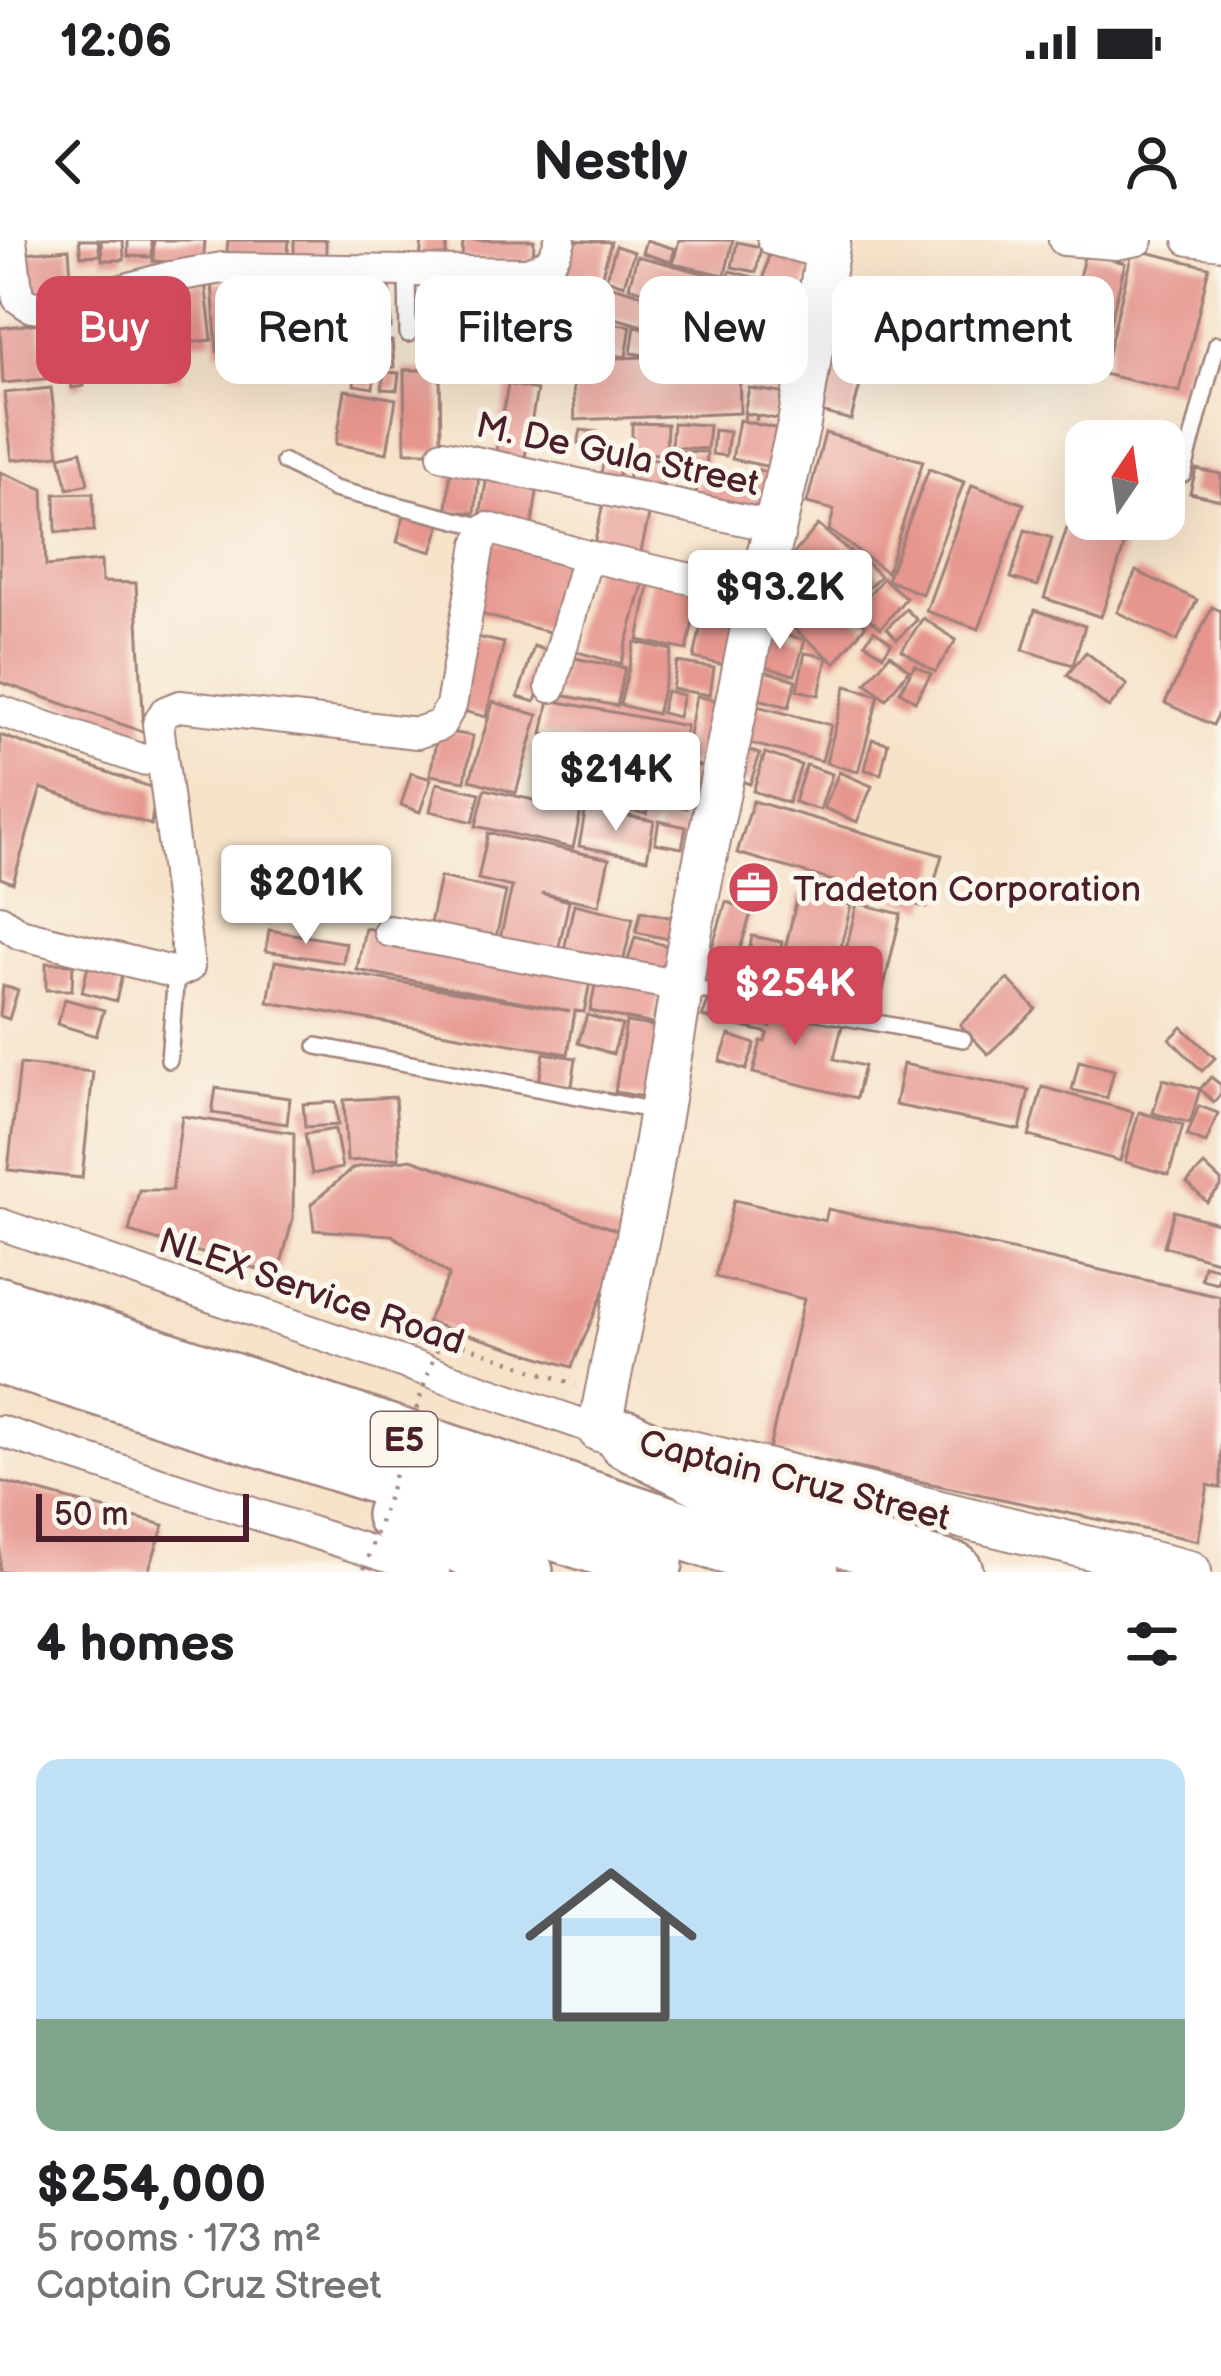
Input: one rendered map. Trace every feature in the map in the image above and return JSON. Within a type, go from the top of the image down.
[{"type":"highway","name":"E5","points":[[0,1306],[808,1572]]},
{"type":"highway","name":"E5","points":[[0,1355],[686,1572]]},
{"type":"highway","points":[[99,1388],[524,1572]]},
{"type":"highway","points":[[610,1421],[775,1513],[954,1572]]},
{"type":"street","points":[[11,240],[18,298],[31,307],[63,306],[170,277],[222,254],[407,272],[527,273],[545,267],[556,255],[560,240]]},
{"type":"street","points":[[773,240],[828,247]]},
{"type":"street","points":[[1064,240],[1116,244],[1138,240]]},
{"type":"street","points":[[1189,240],[1221,244]]},
{"type":"street","name":"Captain Cruz Street","points":[[828,247],[800,424],[759,594],[681,986],[610,1421],[1190,1572]]},
{"type":"street","name":"M. De Gula Street","points":[[443,455],[777,526]]},
{"type":"street","points":[[0,920],[20,934],[176,973],[189,967],[158,724],[165,712],[180,706],[417,733],[440,725],[451,706],[478,544],[488,528],[587,556],[759,594]]},
{"type":"street","points":[[551,687],[587,556]]},
{"type":"street","points":[[0,711],[143,760]]},
{"type":"street","points":[[389,931],[681,986]]},
{"type":"street","name":"NLEX Service Road","points":[[0,1224],[610,1421]]},
{"type":"street","points":[[0,1431],[434,1572]]},
{"type":"lane","points":[[407,272],[408,334]]},
{"type":"lane","points":[[1185,471],[1217,344]]},
{"type":"lane","points":[[284,462],[334,489],[488,528]]},
{"type":"lane","points":[[169,1060],[176,973]]},
{"type":"lane","points":[[681,986],[963,1039]]},
{"type":"lane","points":[[317,1046],[661,1112]]},
{"type":"path","points":[[364,1569],[440,1336],[610,1421]]},
{"type":"building","points":[[79,240],[98,240],[100,255],[81,256]]},
{"type":"building","points":[[101,240],[123,240],[124,260],[102,260]]},
{"type":"building","points":[[128,240],[152,240],[152,257],[128,256]]},
{"type":"building","points":[[154,240],[205,240],[203,265],[153,261]]},
{"type":"building","points":[[228,240],[289,240],[287,265],[226,260]]},
{"type":"building","points":[[294,240],[326,240],[326,259],[294,259]]},
{"type":"building","points":[[422,240],[447,240],[445,263],[420,260]]},
{"type":"building","points":[[463,240],[534,240],[533,262],[462,259]]},
{"type":"building","points":[[562,240],[611,242],[602,276],[554,269]]},
{"type":"building","points":[[646,240],[675,249],[671,262],[642,253]]},
{"type":"building","points":[[679,240],[733,240],[725,275],[673,264]]},
{"type":"building","points":[[737,242],[761,247],[756,272],[732,267]]},
{"type":"building","points":[[616,246],[634,252],[624,285],[615,282],[615,276],[607,276]]},
{"type":"building","points":[[69,249],[71,276],[36,276],[36,293],[27,294],[24,253]]},
{"type":"building","points":[[1133,249],[1209,267],[1180,392],[1114,377],[1114,328]]},
{"type":"building","points":[[769,253],[810,262],[807,276],[764,276]]},
{"type":"building","points":[[1085,253],[1125,263],[1114,307],[1114,276],[1079,276]]},
{"type":"building","points":[[637,256],[714,276],[639,276],[639,290],[629,287]]},
{"type":"building","points":[[205,281],[212,340],[191,343],[191,283]]},
{"type":"building","points":[[615,287],[639,294],[639,325],[615,318]]},
{"type":"building","points":[[36,324],[36,380],[3,383],[0,328]]},
{"type":"building","points":[[615,324],[631,326],[626,357],[615,355]]},
{"type":"building","points":[[635,326],[639,327],[639,354],[631,353]]},
{"type":"building","points":[[639,357],[639,384],[740,384],[740,413],[575,420],[573,384],[615,384],[615,358]]},
{"type":"building","points":[[826,357],[832,358],[832,384],[860,384],[851,420],[813,410]]},
{"type":"building","points":[[404,370],[415,370],[415,384],[440,384],[441,452],[405,452]]},
{"type":"building","points":[[391,372],[399,373],[397,390],[382,389],[383,384],[391,384]]},
{"type":"building","points":[[508,384],[537,390],[523,468],[494,463]]},
{"type":"building","points":[[51,388],[59,455],[12,460],[4,393]]},
{"type":"building","points":[[749,388],[787,394],[782,420],[744,413]]},
{"type":"building","points":[[345,390],[396,399],[387,453],[336,444]]},
{"type":"building","points":[[739,420],[782,430],[775,468],[732,459]]},
{"type":"building","points":[[632,423],[667,424],[666,454],[632,453]]},
{"type":"building","points":[[673,423],[709,425],[707,449],[671,447]]},
{"type":"building","points":[[581,430],[597,432],[595,446],[578,443]]},
{"type":"building","points":[[714,430],[729,432],[726,456],[712,454]]},
{"type":"building","points":[[825,433],[923,461],[887,572],[829,530],[834,510],[807,503]]},
{"type":"building","points":[[81,451],[88,484],[68,489],[60,456]]},
{"type":"building","points":[[670,451],[707,452],[706,475],[669,474]]},
{"type":"building","points":[[606,453],[623,458],[617,482],[600,477]]},
{"type":"building","points":[[631,457],[666,461],[661,498],[627,493]]},
{"type":"building","points":[[754,469],[779,475],[766,521],[694,507],[699,478],[750,485]]},
{"type":"building","points":[[929,469],[964,482],[922,594],[887,580]]},
{"type":"building","points":[[1196,469],[1221,474],[1221,500],[1190,493]]},
{"type":"building","points":[[0,472],[43,489],[46,566],[101,561],[102,582],[136,583],[144,732],[0,682]]},
{"type":"building","points":[[450,473],[479,475],[475,513],[447,511]]},
{"type":"building","points":[[487,477],[538,486],[532,525],[480,516]]},
{"type":"building","points":[[972,485],[1024,504],[979,629],[926,611]]},
{"type":"building","points":[[93,493],[94,531],[56,532],[55,494]]},
{"type":"building","points":[[604,500],[650,511],[640,556],[594,545]]},
{"type":"building","points":[[405,512],[441,522],[432,552],[397,542]]},
{"type":"building","points":[[818,525],[853,554],[827,585],[792,556]]},
{"type":"building","points":[[1025,530],[1052,538],[1038,586],[1011,578]]},
{"type":"building","points":[[1065,534],[1065,540],[1103,540],[1124,547],[1101,617],[1044,598]]},
{"type":"building","points":[[495,542],[571,561],[553,633],[476,613]]},
{"type":"building","points":[[861,557],[880,576],[851,606],[831,587]]},
{"type":"building","points":[[787,561],[815,583],[800,602],[772,581]]},
{"type":"building","points":[[594,563],[645,577],[621,664],[570,650]]},
{"type":"building","points":[[1136,571],[1197,600],[1177,641],[1117,612]]},
{"type":"building","points":[[651,576],[700,586],[687,650],[638,640]]},
{"type":"building","points":[[883,578],[906,598],[881,628],[857,609]]},
{"type":"building","points":[[709,588],[747,596],[732,667],[694,658]]},
{"type":"building","points":[[822,589],[866,625],[835,663],[791,626]]},
{"type":"building","points":[[1212,607],[1221,611],[1221,709],[1213,725],[1165,703]]},
{"type":"building","points":[[906,609],[917,620],[897,639],[887,628]]},
{"type":"building","points":[[1035,610],[1085,626],[1073,665],[1023,650]]},
{"type":"building","points":[[923,618],[956,640],[935,672],[902,650]]},
{"type":"building","points":[[764,629],[805,640],[795,675],[754,664]]},
{"type":"building","points":[[874,630],[892,643],[883,655],[865,643]]},
{"type":"building","points":[[473,636],[504,643],[486,717],[455,709]]},
{"type":"building","points":[[635,642],[672,650],[657,714],[620,705]]},
{"type":"building","points":[[534,646],[550,652],[535,702],[518,697]]},
{"type":"building","points":[[1086,652],[1127,685],[1109,708],[1067,675]]},
{"type":"building","points":[[805,653],[827,657],[819,695],[797,690]]},
{"type":"building","points":[[890,654],[909,670],[886,699],[866,683]]},
{"type":"building","points":[[564,656],[625,668],[617,706],[556,694]]},
{"type":"building","points":[[677,662],[714,668],[710,695],[672,689]]},
{"type":"building","points":[[915,665],[931,674],[915,701],[900,691]]},
{"type":"building","points":[[761,670],[796,680],[789,707],[754,698]]},
{"type":"building","points":[[846,686],[879,695],[858,772],[826,763]]},
{"type":"building","points":[[666,691],[683,695],[678,717],[661,713]]},
{"type":"building","points":[[696,696],[729,703],[716,769],[684,763]]},
{"type":"building","points":[[549,700],[686,726],[680,760],[542,734]]},
{"type":"building","points":[[493,702],[538,715],[516,793],[470,780]]},
{"type":"building","points":[[749,704],[831,725],[822,761],[740,741]]},
{"type":"building","points":[[438,730],[473,736],[465,781],[430,775]]},
{"type":"building","points":[[0,735],[156,789],[151,825],[41,788],[13,883],[0,878]]},
{"type":"building","points":[[872,739],[888,743],[881,774],[865,770]]},
{"type":"building","points":[[740,747],[760,754],[750,784],[729,777]]},
{"type":"building","points":[[600,751],[634,761],[625,793],[591,784]]},
{"type":"building","points":[[765,753],[801,765],[788,803],[753,791]]},
{"type":"building","points":[[641,758],[695,770],[687,808],[633,796]]},
{"type":"building","points":[[806,765],[832,774],[820,810],[794,802]]},
{"type":"building","points":[[839,772],[872,786],[857,822],[824,808]]},
{"type":"building","points":[[411,773],[431,779],[420,812],[401,805]]},
{"type":"building","points":[[437,783],[480,793],[473,822],[430,811]]},
{"type":"building","points":[[571,787],[649,803],[647,814],[569,798]]},
{"type":"building","points":[[485,789],[581,811],[573,848],[476,826]]},
{"type":"building","points":[[753,801],[942,855],[927,908],[737,853]]},
{"type":"building","points":[[586,808],[654,821],[647,859],[579,846]]},
{"type":"building","points":[[659,821],[686,827],[682,848],[655,843]]},
{"type":"building","points":[[488,833],[609,859],[599,905],[541,893],[569,901],[556,960],[498,947],[512,887],[478,879]]},
{"type":"building","points":[[440,877],[506,892],[494,947],[428,933]]},
{"type":"building","points":[[798,895],[851,905],[831,987],[778,977]]},
{"type":"building","points":[[726,902],[752,910],[737,959],[711,951]]},
{"type":"building","points":[[857,903],[901,914],[880,1003],[836,992]]},
{"type":"building","points":[[574,904],[633,918],[621,972],[562,959]]},
{"type":"building","points":[[641,911],[678,919],[673,940],[636,932]]},
{"type":"building","points":[[365,928],[592,971],[584,1012],[575,1011],[568,1054],[268,1002],[275,961],[570,1011],[357,970]]},
{"type":"building","points":[[269,930],[346,943],[343,963],[266,951]]},
{"type":"building","points":[[752,936],[782,942],[775,978],[745,973]]},
{"type":"building","points":[[635,937],[675,948],[666,982],[625,970]]},
{"type":"building","points":[[46,963],[73,964],[72,990],[46,990]]},
{"type":"building","points":[[88,966],[122,975],[116,1001],[82,992]]},
{"type":"building","points":[[598,970],[661,983],[653,1024],[590,1011]]},
{"type":"building","points":[[1008,979],[1036,1009],[988,1054],[960,1025]]},
{"type":"building","points":[[3,986],[18,990],[9,1019],[0,1016]]},
{"type":"building","points":[[65,999],[104,1010],[96,1036],[57,1024]]},
{"type":"building","points":[[709,999],[771,1015],[770,1028],[775,1009],[843,1022],[834,1059],[864,1066],[856,1098],[753,1073],[761,1041],[765,1042],[768,1033],[702,1017]]},
{"type":"building","points":[[587,1015],[622,1025],[613,1054],[578,1043]]},
{"type":"building","points":[[626,1022],[663,1028],[651,1098],[615,1092]]},
{"type":"building","points":[[1182,1027],[1215,1058],[1202,1071],[1170,1039]]},
{"type":"building","points":[[729,1035],[755,1044],[746,1070],[720,1061]]},
{"type":"building","points":[[544,1053],[576,1058],[572,1086],[539,1082]]},
{"type":"building","points":[[1079,1061],[1114,1070],[1107,1098],[1072,1090]]},
{"type":"building","points":[[20,1064],[93,1072],[82,1178],[8,1170]]},
{"type":"building","points":[[903,1064],[1029,1090],[1020,1130],[895,1105]]},
{"type":"building","points":[[1211,1077],[1221,1085],[1214,1102],[1200,1089]]},
{"type":"building","points":[[1163,1079],[1200,1089],[1190,1123],[1153,1113]]},
{"type":"building","points":[[1042,1087],[1133,1112],[1120,1161],[1029,1136]]},
{"type":"building","points":[[216,1088],[290,1098],[287,1124],[212,1113]]},
{"type":"building","points":[[395,1097],[399,1158],[347,1161],[344,1100]]},
{"type":"building","points":[[336,1102],[338,1125],[305,1127],[303,1104]]},
{"type":"building","points":[[1199,1106],[1218,1113],[1206,1143],[1187,1136]]},
{"type":"building","points":[[1139,1112],[1183,1125],[1169,1175],[1125,1162]]},
{"type":"building","points":[[182,1116],[294,1133],[293,1218],[278,1275],[129,1232],[139,1190],[172,1190]]},
{"type":"building","points":[[335,1129],[342,1168],[312,1174],[305,1134]]},
{"type":"building","points":[[411,1159],[628,1234],[572,1367],[427,1322],[449,1275],[392,1235],[314,1230],[311,1204],[353,1168]]},
{"type":"building","points":[[1204,1165],[1221,1181],[1207,1202],[1187,1183]]},
{"type":"building","points":[[734,1200],[825,1221],[828,1209],[1221,1297],[1221,1488],[1208,1485],[1198,1541],[769,1449],[804,1299],[715,1277]]},
{"type":"building","points":[[1174,1211],[1221,1224],[1220,1262],[1164,1246]]},
{"type":"building","points":[[1204,1265],[1221,1269],[1217,1283],[1201,1279]]},
{"type":"building","points":[[0,1481],[164,1525],[148,1572],[0,1572]]},
{"type":"place","name":"Tradeton Corporation","points":[[754,888]]}]
